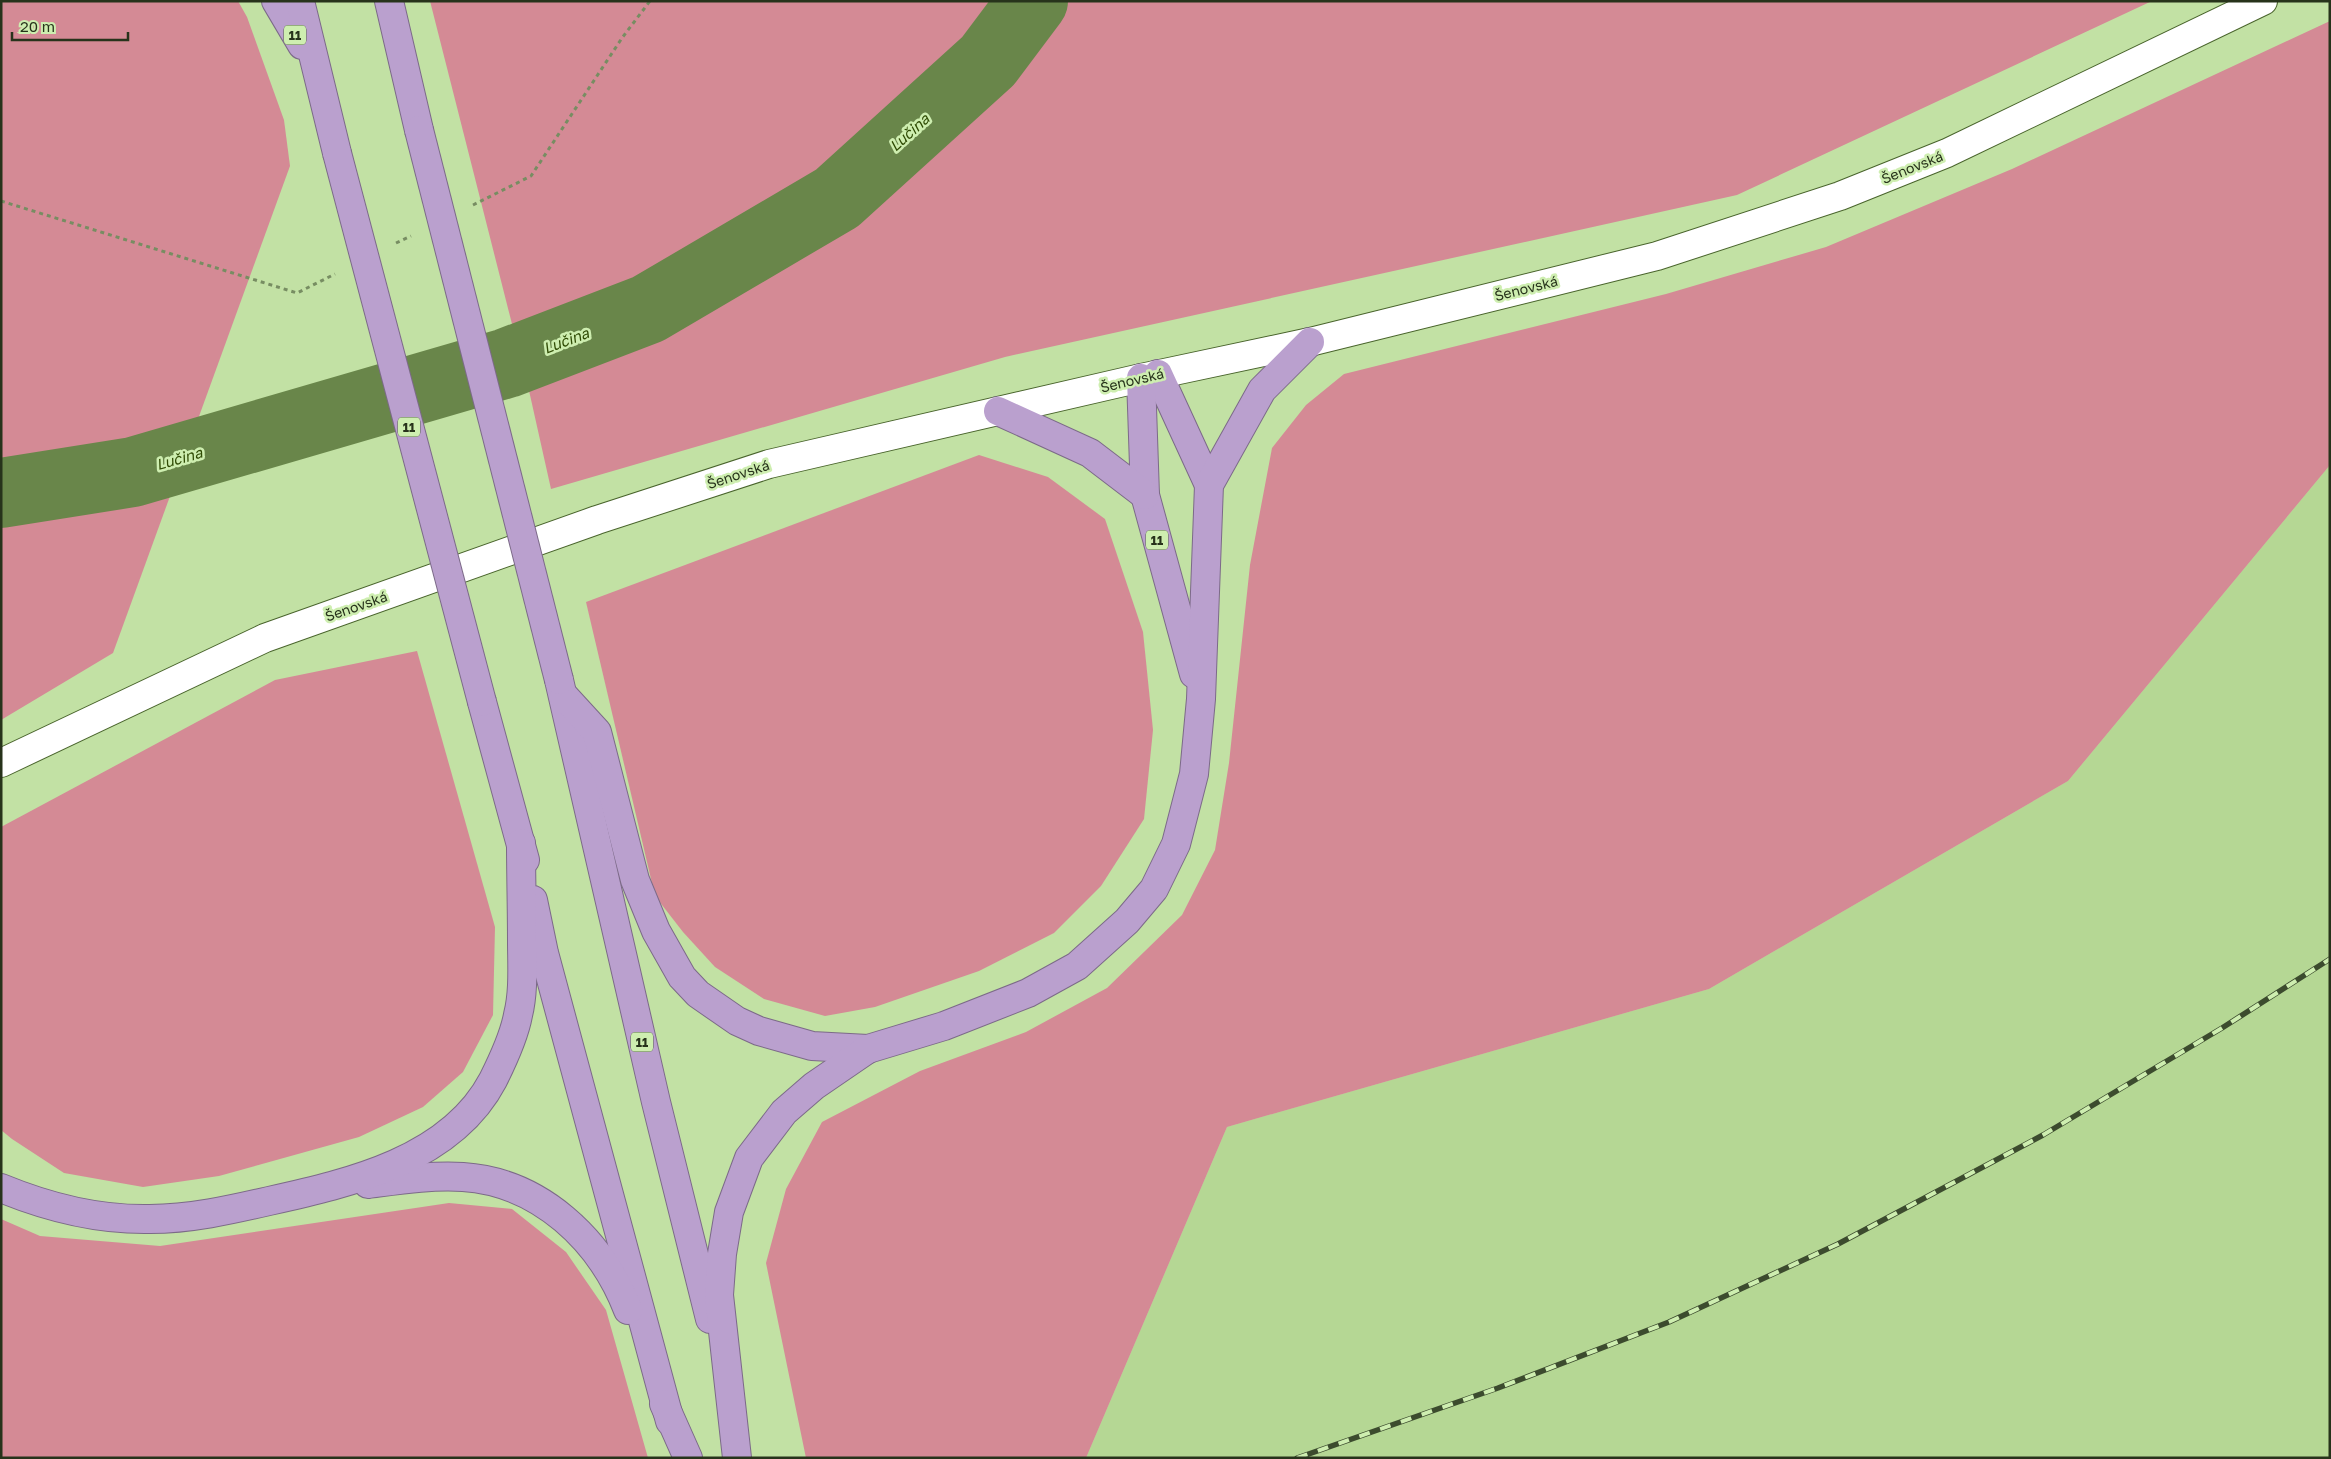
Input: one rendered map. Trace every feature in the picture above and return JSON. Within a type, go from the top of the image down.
[{"type":"highway","name":"11","points":[[276,1],[315,68]]},
{"type":"highway","name":"11","points":[[300,1],[337,153],[521,843],[544,953],[670,1421],[688,1458]]},
{"type":"highway","name":"11","points":[[389,1],[419,130],[561,687],[656,1102],[731,1402],[737,1458]]},
{"type":"highway","points":[[731,1402],[720,1295],[722,1254],[730,1212],[749,1158],[784,1112],[814,1086],[868,1049],[944,1026],[1028,993],[1078,966],[1127,921],[1154,889],[1176,844],[1194,774],[1201,699],[1209,485],[1262,390],[1310,342]]},
{"type":"highway","name":"11","points":[[1150,376],[1145,495],[1201,699]]},
{"type":"highway","points":[[1150,376],[1209,485]]},
{"type":"highway","points":[[998,411],[1090,453],[1145,495]]},
{"type":"highway","points":[[561,687],[598,732],[636,880],[656,931],[682,977],[698,994],[737,1021],[759,1032],[812,1046],[868,1049]]},
{"type":"highway","points":[[322,1189],[387,1167],[431,1144],[460,1123],[475,1106],[492,1080],[513,1033],[521,992],[521,843]]},
{"type":"highway","points":[[1,1188],[64,1208],[106,1216],[149,1220],[219,1212],[322,1189],[400,1180],[464,1177],[505,1184],[537,1199],[587,1240],[619,1288],[670,1421]]},
{"type":"street","name":"Šenovská","points":[[1,763],[265,638],[597,520],[769,464],[1150,376],[1310,342],[1657,256],[1840,196],[1947,153],[2263,1]]},
{"type":"path","points":[[531,176],[622,38],[650,1]]},
{"type":"path","points":[[1,201],[297,292]]},
{"type":"shaded area","points":[[1,1],[238,1],[247,17],[284,120],[290,166],[113,653],[1,720]]},
{"type":"shaded area","points":[[430,1],[2152,1],[1737,195],[1005,357],[551,489],[530,395]]},
{"type":"shaded area","points":[[2330,21],[2330,465],[2068,781],[1709,989],[1227,1127],[1086,1458],[806,1458],[766,1263],[786,1189],[822,1122],[920,1071],[1026,1032],[1107,988],[1182,915],[1215,850],[1229,763],[1250,565],[1272,448],[1306,405],[1344,374],[1666,294],[1826,247],[2012,169]]},
{"type":"shaded area","points":[[979,455],[1048,477],[1105,519],[1143,632],[1153,730],[1144,819],[1101,886],[1054,933],[979,971],[875,1007],[825,1016],[764,999],[715,967],[683,932],[655,896],[586,602]]},
{"type":"shaded area","points":[[2330,465],[2330,1458],[1086,1458],[1227,1127],[1709,989],[2068,781]]},
{"type":"shaded area","points":[[417,651],[495,927],[493,1015],[463,1072],[423,1107],[359,1137],[219,1176],[143,1187],[64,1173],[1,1130],[1,827],[275,680]]},
{"type":"shaded area","points":[[449,1203],[512,1209],[566,1252],[606,1310],[648,1458],[1,1458],[1,1219],[40,1236],[160,1246]]},
{"type":"waterway","name":"Lučina","points":[[1,493],[133,472],[507,363],[648,309],[837,198],[988,61],[1033,1]]},
{"type":"railway","points":[[1297,1458],[1498,1388],[1669,1322],[1838,1244],[2043,1135],[2222,1028],[2330,959]]}]
